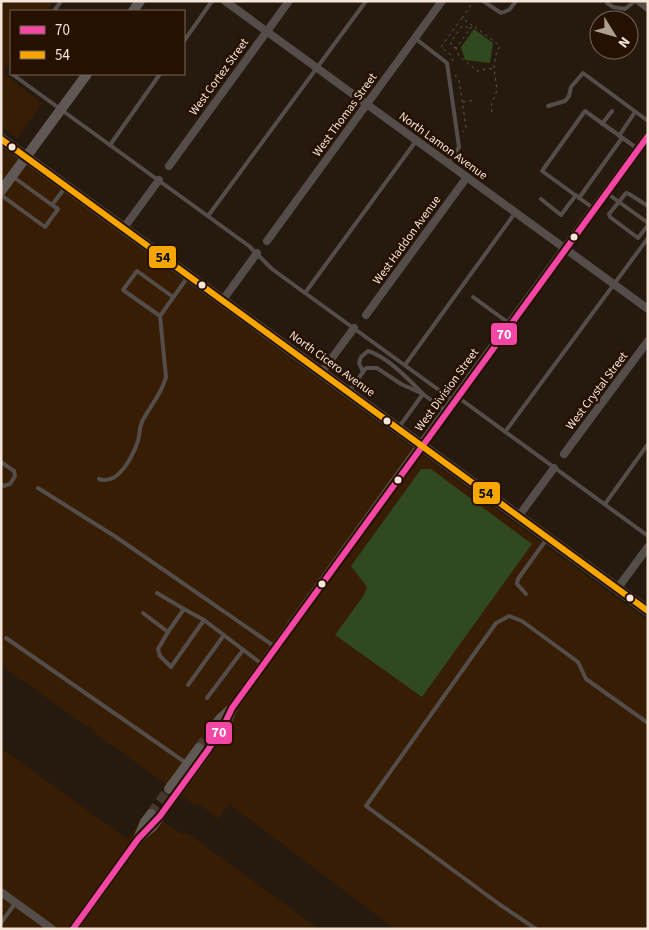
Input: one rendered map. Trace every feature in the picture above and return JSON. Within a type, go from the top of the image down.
[{"type":"main road","points":[[1,193],[86,75]]},
{"type":"main road","name":"West Division Street","points":[[214,734],[220,719],[232,708],[446,411],[648,136]]},
{"type":"main road","name":"North Cicero Avenue","points":[[1,139],[648,611]]},
{"type":"main road","points":[[173,792],[202,750]]},
{"type":"main road","points":[[73,929],[138,839],[145,822],[154,816]]},
{"type":"street","name":"North Lamon Avenue","points":[[225,1],[648,309]]},
{"type":"street","name":"West Cortez Street","points":[[169,166],[289,1]]},
{"type":"street","name":"West Thomas Street","points":[[266,241],[442,1]]},
{"type":"street","points":[[637,1],[648,8]]},
{"type":"street","name":"West Haddon Avenue","points":[[366,315],[467,178]]},
{"type":"street","points":[[123,229],[159,180]]},
{"type":"street","points":[[222,301],[257,253]]},
{"type":"street","points":[[321,373],[354,328]]},
{"type":"street","name":"West Crystal Street","points":[[564,454],[648,341]]},
{"type":"street","points":[[518,517],[554,468]]},
{"type":"street","points":[[617,589],[648,547]]},
{"type":"street","points":[[1,892],[52,929]]},
{"type":"lane","points":[[185,40],[212,1]]},
{"type":"lane","points":[[208,216],[366,1]]},
{"type":"lane","points":[[483,1],[501,13],[509,10],[516,1]]},
{"type":"lane","points":[[606,3],[613,7],[625,9],[637,1]]},
{"type":"lane","points":[[415,38],[447,63],[459,147],[448,164]]},
{"type":"lane","points":[[548,106],[566,101],[571,87],[583,73],[648,121]]},
{"type":"lane","points":[[15,75],[208,216],[257,253],[272,269],[304,293],[405,365],[505,432],[648,536]]},
{"type":"lane","points":[[110,144],[159,75]]},
{"type":"lane","points":[[594,209],[542,171],[584,111],[638,149]]},
{"type":"lane","points":[[602,124],[612,111]]},
{"type":"lane","points":[[541,199],[561,215],[577,197],[636,112]]},
{"type":"lane","points":[[304,293],[416,140]]},
{"type":"lane","points":[[1,193],[45,227],[58,209],[12,176]]},
{"type":"lane","points":[[52,205],[66,187]]},
{"type":"lane","points":[[606,192],[618,200],[648,224],[638,238],[610,217],[609,214],[618,200],[626,193],[648,206]]},
{"type":"lane","points":[[405,365],[515,213]]},
{"type":"lane","points":[[505,432],[648,238]]},
{"type":"lane","points":[[160,316],[123,290],[137,271],[174,297]]},
{"type":"lane","points":[[99,479],[103,480],[115,476],[124,468],[138,440],[142,422],[163,386],[166,377],[160,316],[188,276]]},
{"type":"lane","points":[[473,297],[510,324]]},
{"type":"lane","points":[[363,372],[359,363],[361,357],[368,351],[376,353],[407,377],[423,394],[446,411]]},
{"type":"lane","points":[[347,392],[366,368],[378,368],[401,384],[423,394]]},
{"type":"lane","points":[[398,429],[423,394]]},
{"type":"lane","points":[[605,504],[648,444]]},
{"type":"lane","points":[[1,462],[14,471],[15,476],[10,484],[4,486],[1,484]]},
{"type":"lane","points":[[38,488],[116,537],[276,648]]},
{"type":"lane","points":[[526,594],[516,584],[548,538]]},
{"type":"lane","points":[[157,592],[204,620],[263,665]]},
{"type":"lane","points":[[184,609],[158,649],[160,656],[171,667],[204,620]]},
{"type":"lane","points":[[143,613],[168,632]]},
{"type":"lane","points":[[536,929],[366,806],[496,623],[509,616],[522,621],[578,662],[586,679],[648,723]]},
{"type":"lane","points":[[188,685],[224,636]]},
{"type":"lane","points":[[6,638],[191,766]]},
{"type":"lane","points":[[207,698],[243,650]]},
{"type":"lane","points":[[1,923],[16,902]]},
{"type":"path","points":[[453,64],[450,54],[441,48],[474,1]]},
{"type":"path","points":[[462,18],[500,46],[496,54],[494,68],[496,90],[491,106],[492,112]]},
{"type":"path","points":[[468,29],[462,26],[451,42],[452,47],[456,48],[459,56],[477,72],[494,68]]},
{"type":"path","points":[[456,48],[468,32],[468,29],[474,26]]},
{"type":"path","points":[[454,71],[459,80],[465,119],[466,127],[463,133]]},
{"type":"path","points":[[462,102],[476,100]]},
{"type":"path","points":[[465,119],[471,119]]},
{"type":"shaded area","points":[[1,1],[54,1],[48,10],[10,10],[10,61],[2,73],[42,103],[17,138],[1,126]]},
{"type":"shaded area","points":[[1,146],[648,621],[648,929],[395,929],[229,804],[219,819],[200,805],[195,805],[92,731],[91,726],[86,726],[1,665]]},
{"type":"shaded area","points":[[1,748],[127,839],[149,811],[183,835],[186,832],[319,929],[1,929]]},
{"type":"green space","points":[[474,29],[493,43],[490,63],[465,60],[461,47]]},
{"type":"green space","points":[[421,469],[431,469],[532,544],[422,697],[335,635],[364,595],[367,587],[351,566]]},
{"type":"tunnel","points":[[199,748],[211,731]]},
{"type":"tunnel","points":[[206,753],[217,736]]},
{"type":"tunnel","points":[[151,814],[169,789]]},
{"type":"tunnel","points":[[158,819],[176,794]]},
{"type":"transit line","name":"70","points":[[73,929],[138,839],[160,816],[208,750],[232,708],[648,136]]},
{"type":"transit line","name":"54","points":[[1,139],[648,611]]}]
